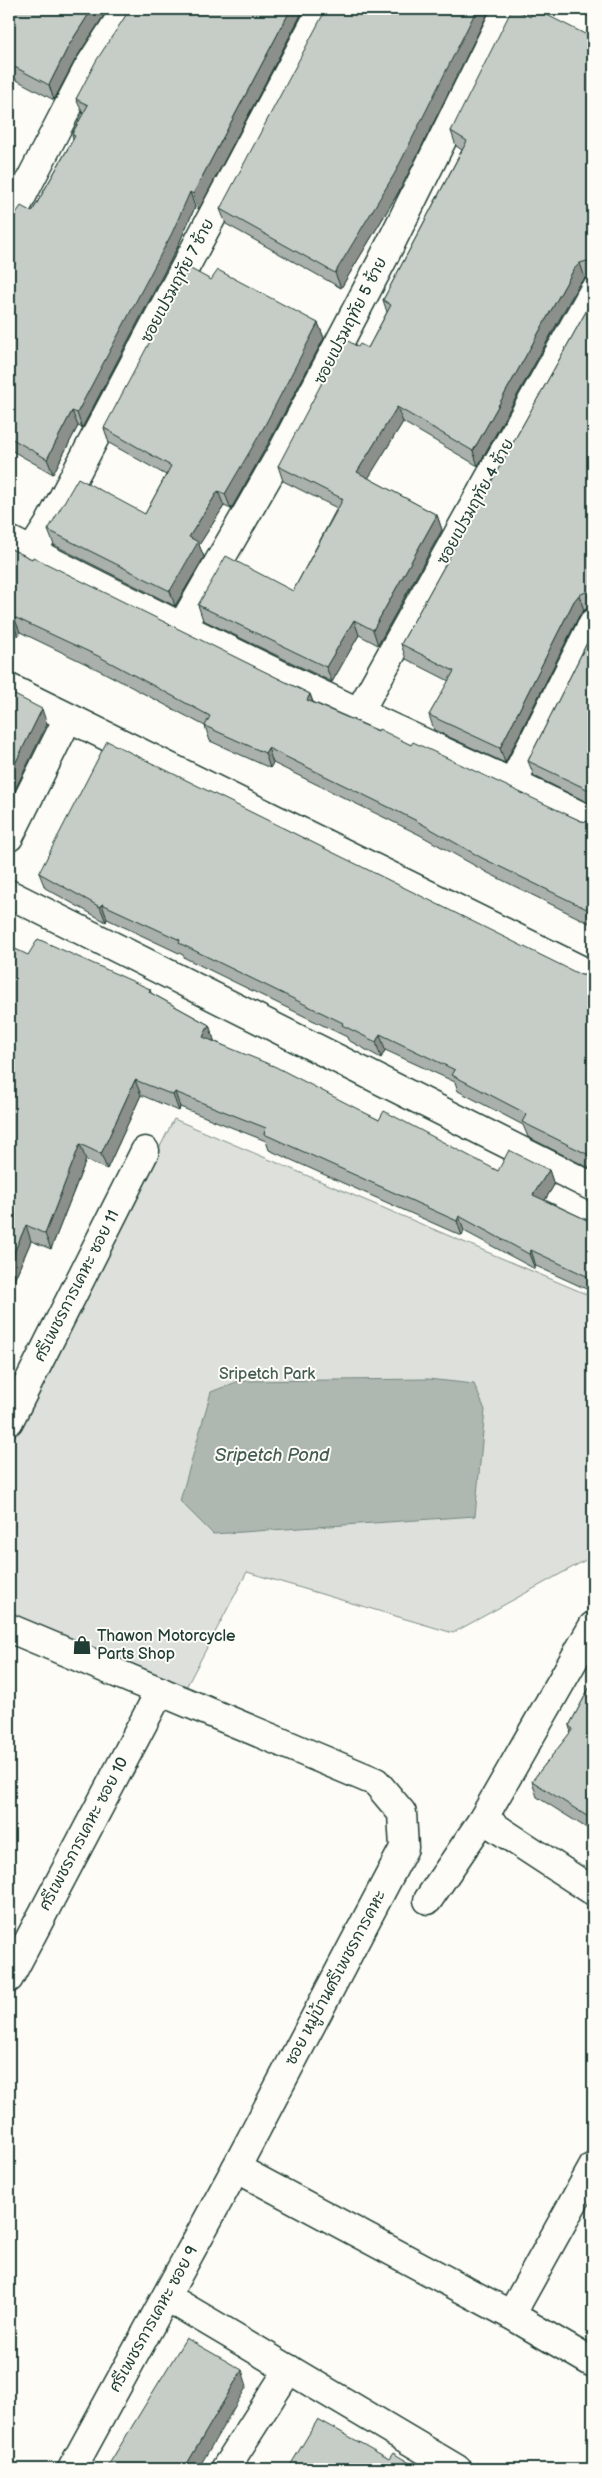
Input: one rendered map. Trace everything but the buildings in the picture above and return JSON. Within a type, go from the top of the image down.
[{"type":"street","points":[[9,221],[88,68],[126,9]]},
{"type":"street","name":"ซอยเปรมฤทัย 7 ซ้าย","points":[[20,546],[48,526],[322,9]]},
{"type":"street","name":"ซอยเปรมฤทัย 5 ซ้าย","points":[[182,626],[284,450],[383,259],[507,9]]},
{"type":"street","points":[[546,9],[593,35]]},
{"type":"street","name":"ซอยเปรมฤทัย 4 ซ้าย","points":[[358,712],[593,292]]},
{"type":"street","points":[[20,546],[358,712],[513,782],[593,822]]},
{"type":"street","points":[[513,782],[593,623]]},
{"type":"street","points":[[9,688],[593,976]]},
{"type":"street","points":[[9,837],[68,718]]},
{"type":"street","points":[[9,894],[593,1187]]},
{"type":"street","name":"ศรีเพชรการเคหะ ซอย 11","points":[[9,1421],[145,1151]]},
{"type":"street","name":"ซอย หมู่บ้านศรีเพชรการคหะ","points":[[9,1628],[376,1782],[402,1813],[404,1848],[236,2168]]},
{"type":"street","points":[[428,1900],[483,1818],[592,1631]]},
{"type":"street","name":"ศรีเพชรการเคหะ ซอย 10","points":[[9,1978],[160,1691]]},
{"type":"street","points":[[483,1818],[593,1891]]},
{"type":"street","points":[[511,2315],[593,2167]]},
{"type":"street","points":[[236,2168],[511,2315],[593,2363]]},
{"type":"street","name":"ศรีเพชรการเคหะ ซอย 9","points":[[72,2469],[236,2168]]},
{"type":"street","points":[[167,2297],[457,2469]]},
{"type":"street","points":[[225,2469],[289,2369]]},
{"type":"green space","name":"Sripetch Park","points":[[174,1119],[593,1297],[593,1556],[453,1633],[247,1572],[182,1695],[9,1628],[9,1385],[34,1396]]},
{"type":"water","name":"Sripetch Pond","points":[[428,1379],[474,1384],[485,1410],[475,1516],[213,1534],[180,1501],[211,1392],[239,1381]]},
{"type":"place","name":"Thawon Motorcycle Parts Shop","points":[[82,1645]]}]
